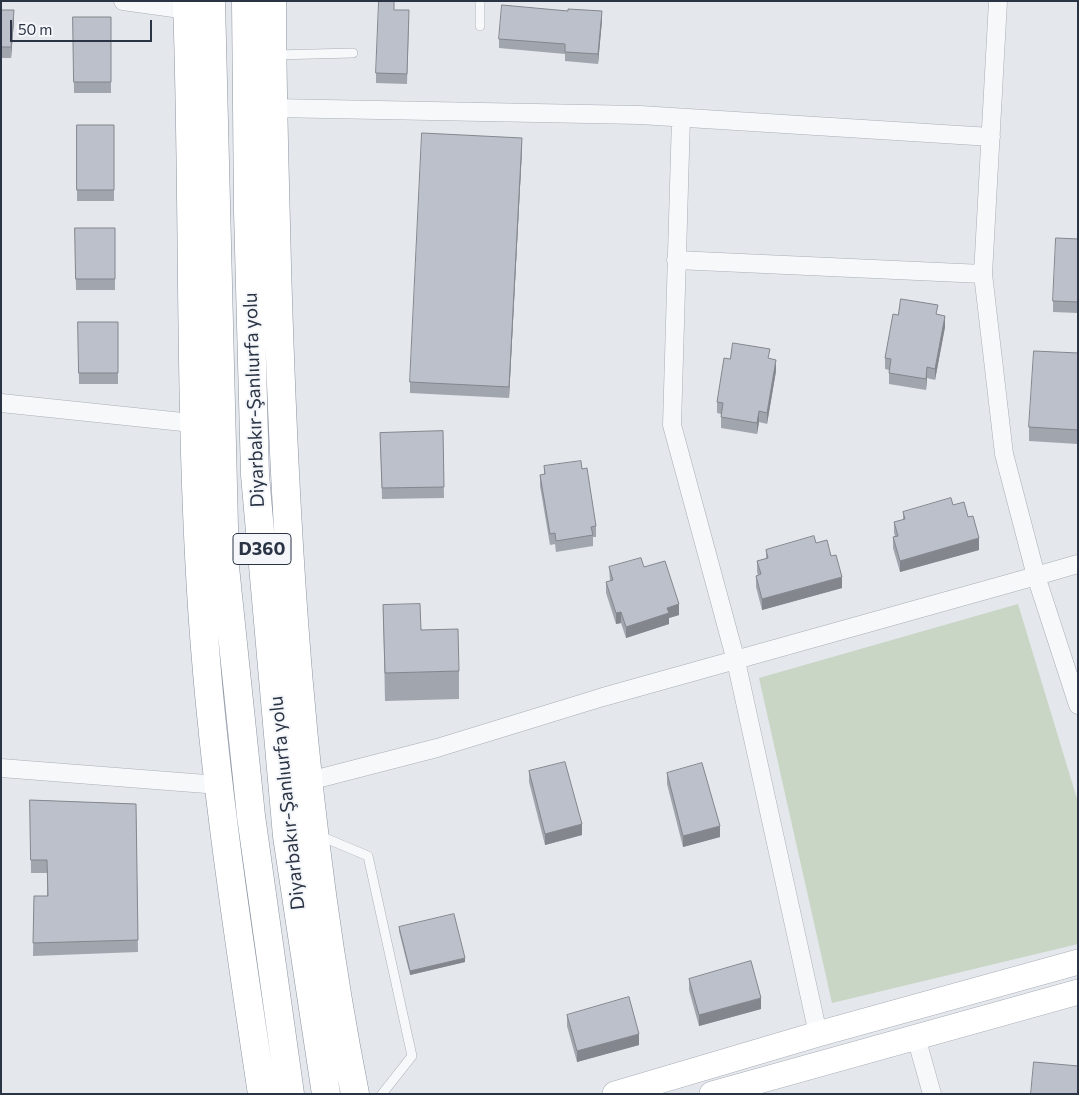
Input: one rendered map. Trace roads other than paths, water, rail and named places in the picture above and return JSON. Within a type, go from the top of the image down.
[{"type":"highway","name":"Diyarbakır-Şanlıurfa yolu","points":[[246,1],[248,211],[255,475],[287,836],[326,1094]]},
{"type":"highway","points":[[272,1],[272,56],[287,533],[300,719],[309,781],[313,832],[355,1094]]},
{"type":"highway","points":[[195,4],[192,423],[201,593],[219,785],[231,884],[262,1094]]},
{"type":"highway","name":"Diyarbakır-Şanlıurfa yolu","points":[[195,4],[225,567],[251,816],[290,1094]]},
{"type":"main road","points":[[615,1094],[818,1034],[1078,962]]},
{"type":"main road","points":[[712,1094],[1078,992]]},
{"type":"street","points":[[124,1],[195,4]]},
{"type":"street","points":[[998,1],[983,274],[1004,454],[1036,576],[1078,705]]},
{"type":"street","points":[[274,108],[681,118],[991,137]]},
{"type":"street","points":[[681,118],[672,425],[736,661],[818,1034]]},
{"type":"street","points":[[676,260],[983,274]]},
{"type":"street","points":[[1,403],[192,423]]},
{"type":"street","points":[[309,781],[437,748],[603,697],[1078,564]]},
{"type":"street","points":[[1,768],[219,785]]},
{"type":"street","points":[[916,1037],[932,1094]]},
{"type":"lane","points":[[480,1],[480,26]]},
{"type":"lane","points":[[272,56],[353,53]]},
{"type":"lane","points":[[313,832],[368,856],[412,1056],[382,1094]]}]
